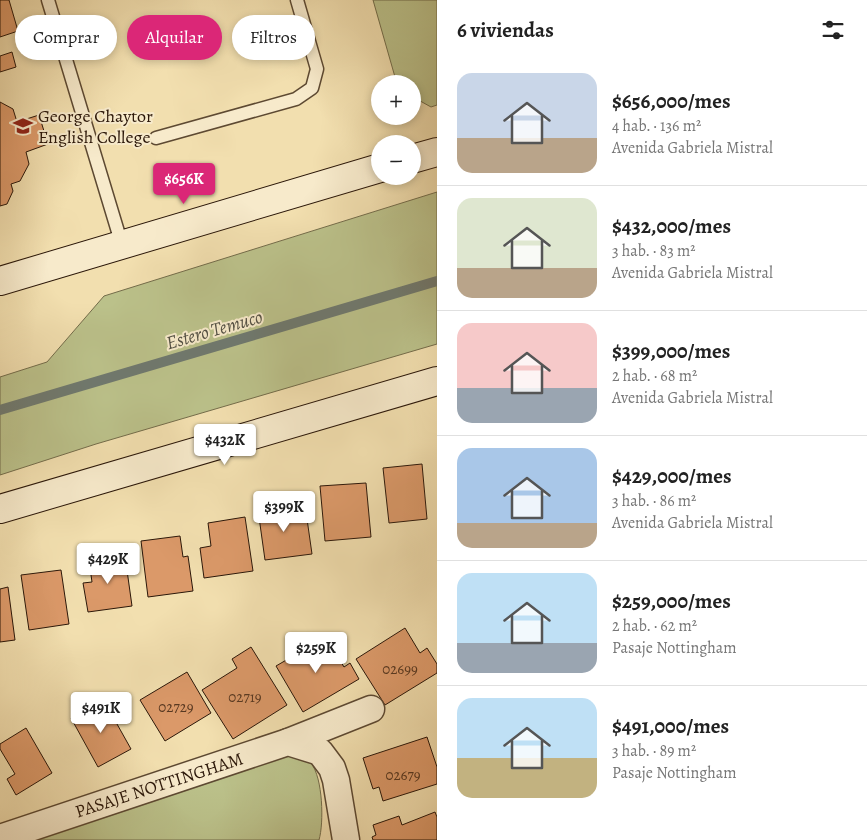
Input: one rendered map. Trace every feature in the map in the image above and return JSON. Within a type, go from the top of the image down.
[{"type":"street","points":[[421,156],[437,152]]},
{"type":"street","points":[[0,281],[371,171]]},
{"type":"street","points":[[0,509],[437,381]]},
{"type":"street","name":"PASAJE NOTTINGHAM","points":[[0,838],[288,742],[371,709]]},
{"type":"street","points":[[288,742],[320,752],[332,768],[336,780],[346,840]]},
{"type":"lane","points":[[48,0],[122,245]]},
{"type":"lane","points":[[156,138],[296,100],[312,88],[317,69],[297,0]]},
{"type":"green space","points":[[373,0],[437,0],[437,105],[431,107],[421,101],[421,75],[394,75]]},
{"type":"green space","points":[[437,192],[437,344],[96,444],[0,475],[0,377],[47,362],[104,296]]},
{"type":"green space","points":[[291,755],[303,755],[311,763],[318,779],[322,812],[319,840],[20,840]]},
{"type":"building","points":[[0,0],[9,0],[15,21],[15,32],[0,37]]},
{"type":"building","points":[[12,52],[16,67],[0,72],[0,56]]},
{"type":"building","points":[[0,102],[13,109],[17,122],[39,115],[48,144],[26,152],[29,164],[20,181],[11,184],[13,191],[7,204],[0,206]]},
{"type":"building","points":[[422,464],[427,519],[389,523],[383,468]]},
{"type":"building","points":[[366,483],[371,537],[325,541],[320,486]]},
{"type":"building","points":[[296,505],[298,520],[307,519],[312,554],[265,560],[258,510]]},
{"type":"building","points":[[245,517],[253,571],[204,578],[200,548],[211,546],[208,523]]},
{"type":"building","points":[[180,536],[183,557],[188,556],[193,591],[148,597],[141,541]]},
{"type":"building","points":[[125,556],[132,606],[88,612],[83,583],[92,582],[89,561]]},
{"type":"building","points":[[61,570],[69,624],[29,630],[21,575]]},
{"type":"building","points":[[8,587],[15,640],[0,642],[0,589]]},
{"type":"building","points":[[405,628],[420,653],[427,648],[437,664],[437,673],[385,705],[356,659]]},
{"type":"building","points":[[326,637],[344,667],[350,663],[359,679],[303,712],[276,666]]},
{"type":"building","points":[[251,647],[287,705],[233,739],[202,690],[237,668],[232,659]]},
{"type":"building","points":[[187,672],[211,713],[165,741],[140,700]]},
{"type":"building","points":[[99,703],[103,710],[108,708],[131,749],[98,767],[71,718]]},
{"type":"building","points":[[26,728],[52,773],[16,795],[7,779],[15,774],[0,749],[0,744]]},
{"type":"building","points":[[427,737],[437,767],[437,784],[383,801],[379,787],[373,789],[363,758]]},
{"type":"building","points":[[435,812],[437,817],[437,840],[373,840],[372,837],[376,835],[373,825],[399,816],[402,825]]},
{"type":"waterway","name":"Estero Temuco","points":[[0,410],[437,281]]},
{"type":"place","name":"George Chaytor English College","points":[[23,126]]}]
